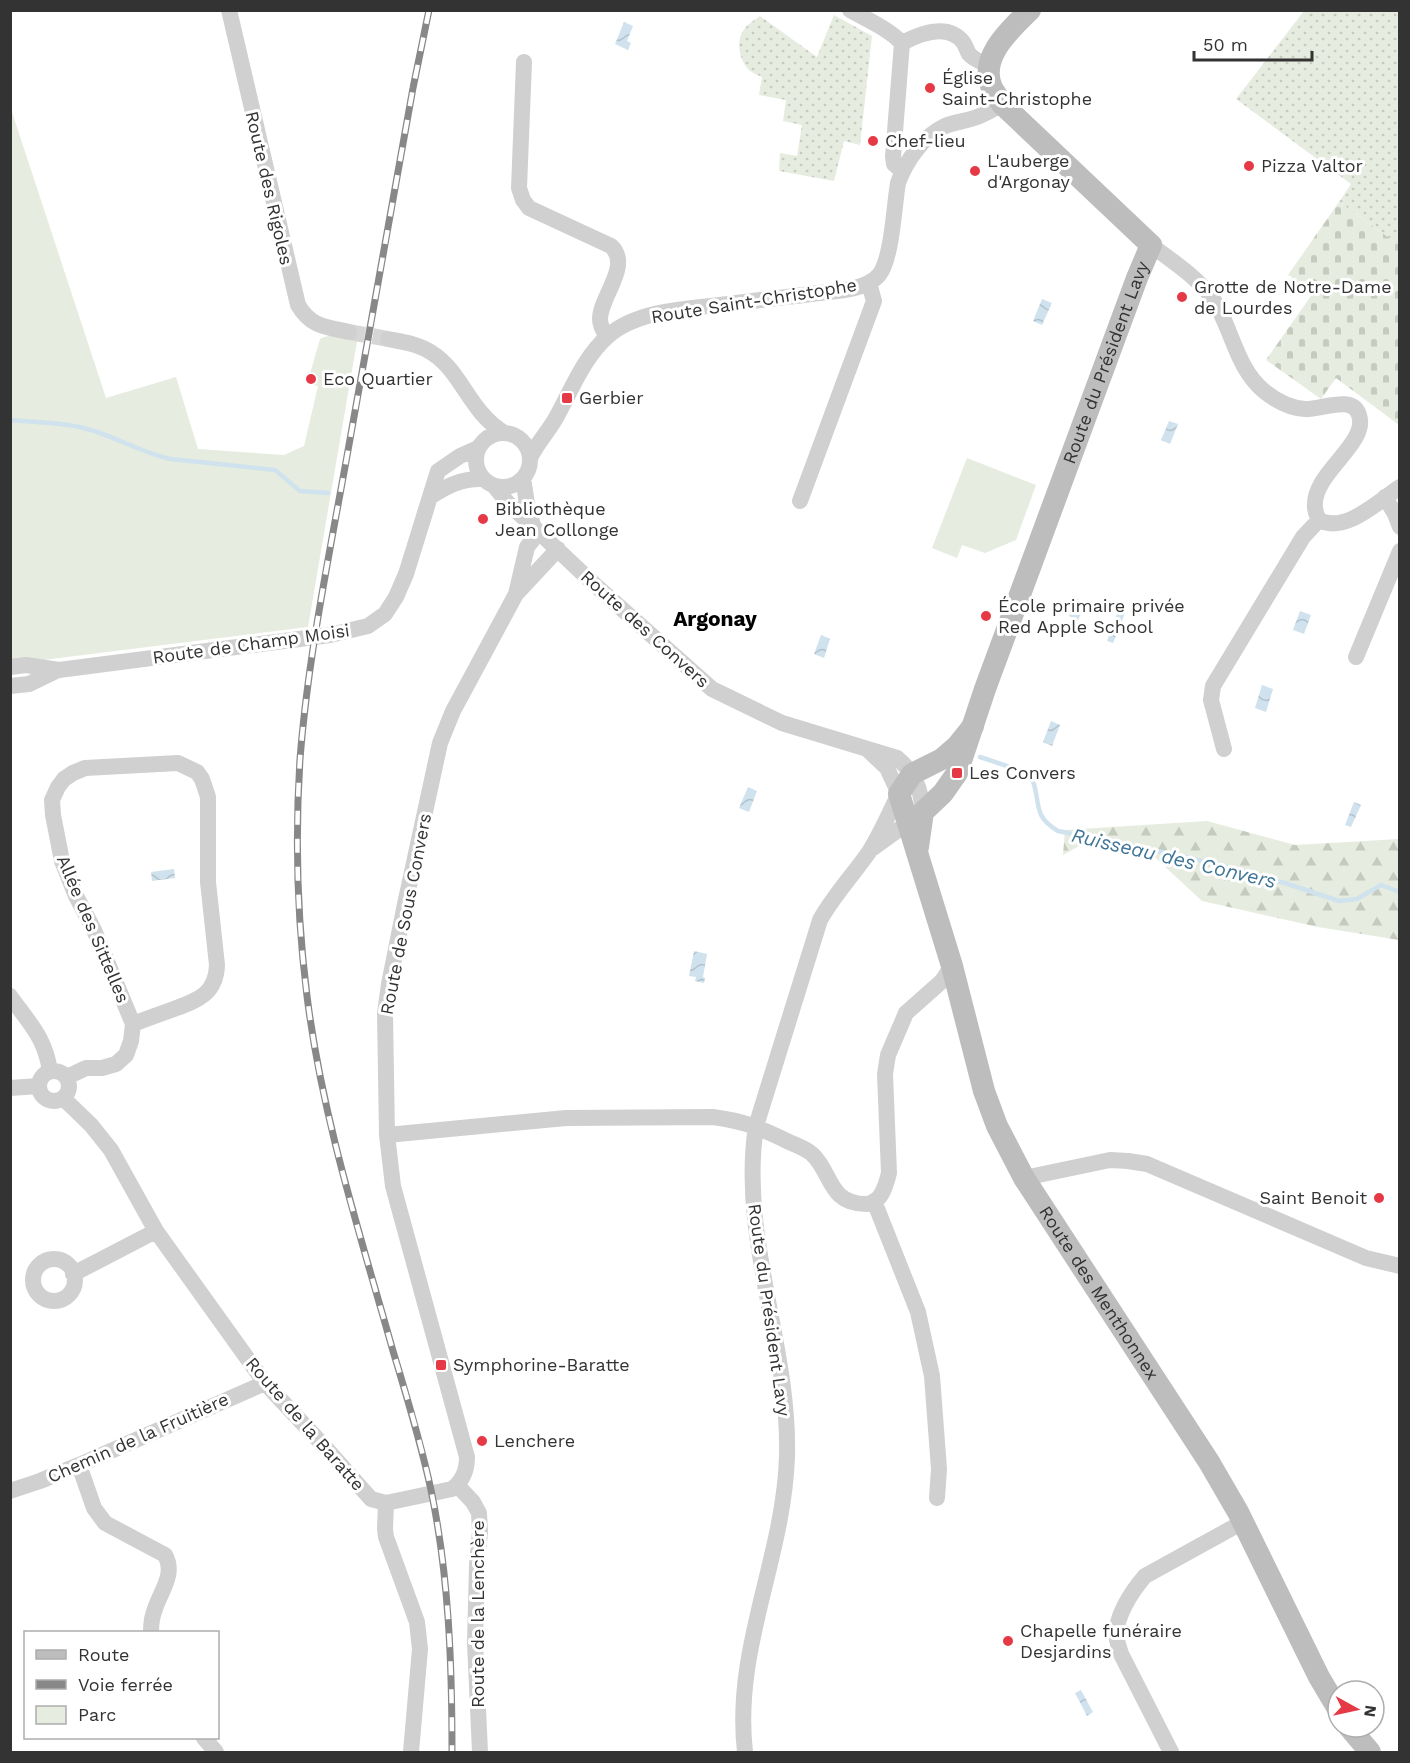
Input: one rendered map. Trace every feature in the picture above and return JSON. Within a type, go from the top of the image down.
[{"type":"street","name":"Route des Rigoles","points":[[229,10],[298,305],[308,320],[315,324],[349,332]]},
{"type":"street","points":[[850,10],[882,27],[902,43],[893,157],[894,164],[902,171]]},
{"type":"street","points":[[902,43],[929,31],[946,31],[961,39],[970,55],[981,62],[992,59],[1007,33],[1030,10]]},
{"type":"street","name":"Route du Président Lavy","points":[[868,853],[915,819],[943,793],[957,773],[985,689],[1151,245],[1002,104],[991,86],[992,59]]},
{"type":"street","points":[[524,62],[519,188],[529,208],[615,249],[617,270],[600,320],[607,337]]},
{"type":"street","name":"Route Saint-Christophe","points":[[530,458],[534,448],[555,420],[595,349],[622,326],[642,318],[670,312],[858,286],[869,283],[877,277],[887,261],[898,183],[912,155],[943,127],[977,117],[1002,104]]},
{"type":"street","points":[[1151,245],[1202,286],[1213,299],[1247,371],[1265,392],[1289,406],[1304,409],[1349,405],[1357,410],[1360,417],[1360,428],[1356,438],[1330,470],[1317,495],[1315,507],[1319,520],[1335,525],[1345,522],[1400,487]]},
{"type":"street","points":[[800,501],[874,301],[869,283]]},
{"type":"street","points":[[388,339],[415,345],[434,353],[456,378],[473,404],[494,427],[523,441],[529,452],[530,464],[523,478],[513,485],[506,487],[471,478],[449,484],[430,497]]},
{"type":"street","points":[[473,404],[477,418],[479,446],[476,464],[478,472],[489,482]]},
{"type":"street","points":[[479,446],[489,436],[538,427],[555,420]]},
{"type":"street","name":"Route de Champ Moisi","points":[[10,667],[26,665],[58,670],[330,635],[368,626],[385,614],[396,597],[406,574],[438,471],[479,446]]},
{"type":"street","points":[[523,478],[527,504],[536,529]]},
{"type":"street","name":"Route des Convers","points":[[489,482],[508,503],[595,585],[712,689],[782,723],[897,758],[912,774]]},
{"type":"street","points":[[1385,497],[1400,527]]},
{"type":"street","points":[[1224,749],[1211,700],[1214,686],[1303,537],[1319,520]]},
{"type":"street","name":"Route de Sous Convers","points":[[387,1135],[385,1044],[387,999],[436,758],[449,719],[516,594],[527,548],[536,529]]},
{"type":"street","name":"Route de Sous Convers","points":[[516,594],[558,549]]},
{"type":"street","points":[[1356,657],[1400,551]]},
{"type":"street","name":"Route de Champ Moisi","points":[[10,686],[28,684],[58,670]]},
{"type":"street","name":"Route du Président Lavy","points":[[745,1752],[742,1729],[748,1655],[780,1520],[787,1454],[780,1368],[758,1246],[752,1191],[752,1149],[756,1126],[820,920],[828,905],[868,853],[912,774],[942,759],[957,746],[973,726]]},
{"type":"street","name":"Route des Convers","points":[[868,750],[887,768],[899,794]]},
{"type":"street","name":"Allée des Sittelles","points":[[67,1077],[86,1068],[102,1068],[116,1064],[126,1055],[133,1024],[62,861],[52,815],[52,800],[57,787],[64,779],[73,772],[85,768],[178,763],[197,772],[208,797],[208,882],[217,974],[209,990],[197,1001],[133,1024]]},
{"type":"street","points":[[912,774],[922,796],[915,819]]},
{"type":"street","name":"Route des Menthonnex","points":[[899,794],[915,819],[917,851],[952,966],[984,1091],[997,1126],[1024,1178],[1209,1462],[1243,1522],[1326,1689]]},
{"type":"street","points":[[411,1752],[420,1649],[417,1622],[386,1537],[386,1503],[448,1491],[457,1485],[463,1476],[466,1457],[393,1186],[387,1135],[566,1118],[713,1117],[736,1120],[756,1126],[802,1148],[813,1155],[836,1191],[844,1199],[849,1202],[869,1204],[882,1194],[888,1173],[885,1074],[888,1055],[906,1013],[942,981],[952,966]]},
{"type":"street","points":[[10,996],[43,1042],[50,1071]]},
{"type":"street","points":[[50,1071],[62,1072],[67,1077],[70,1089],[63,1098],[58,1101],[46,1099],[42,1095],[39,1086],[40,1078],[50,1071]]},
{"type":"street","points":[[10,1088],[39,1086]]},
{"type":"street","name":"Route de la Baratte","points":[[63,1098],[91,1125],[111,1150],[156,1231],[265,1383],[371,1499],[386,1503]]},
{"type":"street","points":[[1024,1178],[1110,1160],[1147,1164],[1366,1258],[1400,1266]]},
{"type":"street","points":[[874,1202],[918,1312],[932,1376],[939,1469],[937,1498]]},
{"type":"street","points":[[73,1274],[156,1231]]},
{"type":"street","name":"Chemin de la Fruitière","points":[[10,1491],[79,1465],[265,1383]]},
{"type":"street","points":[[79,1465],[94,1508],[105,1523],[165,1556],[168,1561],[167,1579],[155,1609],[151,1631]]},
{"type":"street","name":"Route de la Lenchère","points":[[457,1485],[473,1502],[479,1513],[475,1643],[480,1752]]},
{"type":"street","points":[[1171,1752],[1121,1654],[1116,1638],[1120,1619],[1125,1604],[1145,1576],[1243,1522]]},
{"type":"street","points":[[206,1739],[216,1752]]},
{"type":"street","points":[[1359,1739],[1370,1752]]},
{"type":"green space","points":[[1304,11],[1399,11],[1399,245],[1339,202],[1351,184],[1236,99]]},
{"type":"green space","points":[[834,15],[872,36],[860,145],[844,141],[834,181],[779,171],[780,153],[797,156],[802,125],[783,121],[786,100],[759,95],[762,77],[746,66],[739,47],[743,30],[760,16],[817,57]]},
{"type":"green space","points":[[10,106],[106,398],[176,377],[198,449],[284,455],[304,446],[318,386],[307,384],[320,339],[333,336],[357,341],[308,627],[11,664]]},
{"type":"green space","points":[[1339,202],[1399,245],[1399,425],[1336,378],[1321,399],[1266,360],[1311,296],[1289,281],[1292,277],[1288,275]]},
{"type":"green space","points":[[967,458],[1036,485],[1016,540],[985,553],[962,545],[957,558],[932,548]]},
{"type":"green space","points":[[1207,821],[1295,845],[1399,839],[1399,940],[1318,927],[1202,901],[1147,850],[1093,838],[1063,855],[1065,830]]},
{"type":"water","points":[[624,22],[633,26],[627,41],[631,43],[628,50],[615,44]]},
{"type":"water","points":[[1042,299],[1052,303],[1042,325],[1033,321]]},
{"type":"water","points":[[1169,421],[1178,424],[1170,444],[1161,440]]},
{"type":"water","points":[[1077,599],[1086,603],[1078,620],[1069,616]]},
{"type":"water","points":[[1118,611],[1125,613],[1113,643],[1107,641]]},
{"type":"water","points":[[1300,611],[1311,615],[1304,634],[1293,630]]},
{"type":"water","points":[[821,635],[830,639],[824,658],[814,654]]},
{"type":"water","points":[[1262,685],[1273,689],[1266,712],[1255,708]]},
{"type":"water","points":[[1051,721],[1060,725],[1052,746],[1043,742]]},
{"type":"water","points":[[748,787],[757,791],[749,812],[739,808]]},
{"type":"water","points":[[1354,802],[1361,805],[1351,827],[1345,825]]},
{"type":"water","points":[[174,869],[175,878],[152,881],[151,872]]},
{"type":"water","points":[[694,951],[707,954],[704,983],[695,981],[696,977],[689,976]]},
{"type":"water","points":[[1081,1690],[1093,1712],[1087,1716],[1075,1693]]},
{"type":"waterway","name":"Ruisseau des Convers","points":[[10,420],[87,429],[171,459],[275,470],[300,491],[328,493]]},
{"type":"waterway","name":"Ruisseau des Convers","points":[[980,757],[1013,768],[1033,781],[1041,815],[1050,826],[1058,831],[1240,870],[1339,901],[1357,899],[1381,885],[1400,892]]},
{"type":"tunnel","points":[[349,332],[388,339]]},
{"type":"railway","points":[[429,10],[413,88],[314,645],[300,759],[297,848],[299,907],[307,996],[322,1086],[355,1219],[418,1437],[437,1522],[446,1588],[452,1752]]},
{"type":"place","name":"Église Saint-Christophe","points":[[930,88]]},
{"type":"place","name":"Chef-lieu","points":[[873,141]]},
{"type":"place","name":"Pizza Valtor","points":[[1249,166]]},
{"type":"place","name":"L'auberge d'Argonay","points":[[975,171]]},
{"type":"place","name":"Grotte de Notre-Dame de Lourdes","points":[[1182,297]]},
{"type":"place","name":"Eco Quartier","points":[[311,379]]},
{"type":"place","name":"Gerbier","points":[[567,398]]},
{"type":"place","name":"Bibliothèque Jean Collonge","points":[[483,519]]},
{"type":"place","name":"École primaire privée Red Apple School","points":[[986,616]]},
{"type":"place","name":"Les Convers","points":[[957,773]]},
{"type":"place","name":"Saint Benoit","points":[[1379,1198]]},
{"type":"place","name":"Symphorine-Baratte","points":[[441,1365]]},
{"type":"place","name":"Lenchere","points":[[482,1441]]},
{"type":"place","name":"Chapelle funéraire Desjardins","points":[[1008,1641]]},
{"type":"district","name":"Argonay","points":[[715,619]]}]
